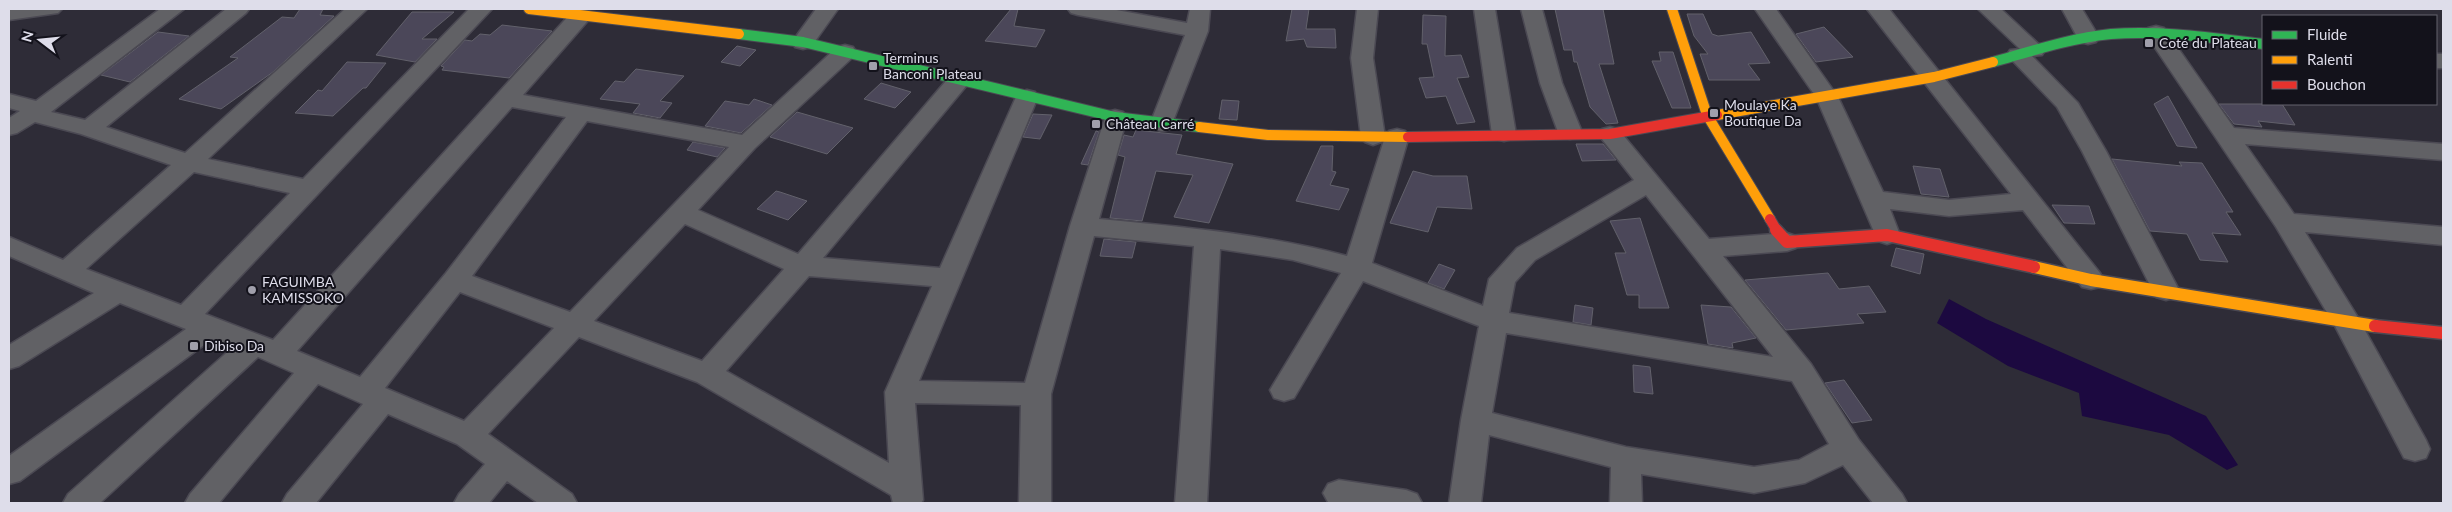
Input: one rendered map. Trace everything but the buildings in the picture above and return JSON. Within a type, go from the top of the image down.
[{"type":"street","points":[[9,14],[51,9]]},
{"type":"street","points":[[9,128],[37,111],[173,9]]},
{"type":"street","points":[[89,128],[239,9]]},
{"type":"street","points":[[66,272],[189,163],[357,9]]},
{"type":"street","points":[[9,472],[197,323],[310,189],[481,9]]},
{"type":"street","points":[[529,9],[803,42],[1115,117],[1268,135],[1385,137],[1570,132],[1610,134],[1707,115],[1827,97],[1934,77],[2088,37],[2156,33],[2262,44]]},
{"type":"street","points":[[803,42],[827,9]]},
{"type":"street","points":[[1078,9],[1197,31]]},
{"type":"street","points":[[1162,124],[1197,31],[1200,9]]},
{"type":"street","points":[[1284,390],[1357,268],[1385,137],[1362,58],[1368,9]]},
{"type":"street","points":[[1484,9],[1504,134]]},
{"type":"street","points":[[1532,9],[1551,83],[1570,132]]},
{"type":"street","points":[[1672,9],[1707,115],[1780,236],[1787,242]]},
{"type":"street","points":[[1765,9],[1827,97],[1874,199],[1887,235]]},
{"type":"street","points":[[1878,9],[1934,77],[2091,280]]},
{"type":"street","points":[[1989,9],[2066,103],[2094,151],[2166,290]]},
{"type":"street","points":[[2072,9],[2088,37]]},
{"type":"street","points":[[79,503],[265,349],[507,99],[581,16]]},
{"type":"street","points":[[2156,33],[2286,222],[2347,323],[2415,449]]},
{"type":"street","points":[[468,436],[572,324],[747,143],[845,52]]},
{"type":"street","points":[[707,374],[802,266],[959,80]]},
{"type":"street","points":[[906,495],[900,392],[1027,97]]},
{"type":"street","points":[[507,99],[747,143]]},
{"type":"street","points":[[9,101],[189,163],[310,189]]},
{"type":"street","points":[[298,503],[455,280],[582,112]]},
{"type":"street","points":[[1035,503],[1036,394],[1115,117]]},
{"type":"street","points":[[1610,134],[1801,372],[1848,450],[1891,503]]},
{"type":"street","points":[[2226,134],[2443,152]]},
{"type":"street","points":[[1465,503],[1476,420],[1502,279],[1526,254],[1650,182]]},
{"type":"street","points":[[1874,199],[1949,208],[2030,201]]},
{"type":"street","points":[[680,212],[802,266],[948,278]]},
{"type":"street","points":[[2286,222],[2443,236]]},
{"type":"street","points":[[1083,226],[1208,238],[1293,252],[1357,268],[1494,321],[1801,372]]},
{"type":"street","points":[[1703,249],[1887,235],[2091,280],[2166,290],[2347,323],[2443,333]]},
{"type":"street","points":[[1191,503],[1208,238]]},
{"type":"street","points":[[12,251],[265,349],[373,397],[468,436],[561,503]]},
{"type":"street","points":[[455,280],[707,374],[906,495]]},
{"type":"street","points":[[9,358],[116,292]]},
{"type":"street","points":[[201,503],[313,370]]},
{"type":"street","points":[[900,392],[1036,394]]},
{"type":"street","points":[[1476,420],[1626,459],[1754,480],[1805,471],[1848,450]]},
{"type":"street","points":[[1626,459],[1626,503]]},
{"type":"street","points":[[470,503],[504,463]]},
{"type":"street","points":[[1339,493],[1406,503]]},
{"type":"shaded area","points":[[1949,299],[1986,319],[2206,416],[2238,465],[2227,470],[2169,435],[2082,416],[2079,393],[2008,366],[1937,323]]},
{"type":"traffic: fast","points":[[739,34],[803,42],[1115,117],[1199,127]]},
{"type":"traffic: fast","points":[[1993,62],[2065,42],[2111,34],[2176,34],[2262,44]]},
{"type":"traffic: slow","points":[[529,9],[739,34]]},
{"type":"traffic: slow","points":[[1672,9],[1707,115],[1770,219]]},
{"type":"traffic: slow","points":[[1717,115],[1934,77],[1993,62]]},
{"type":"traffic: slow","points":[[1199,127],[1268,135],[1408,137]]},
{"type":"traffic: slow","points":[[2034,267],[2091,280],[2375,326]]},
{"type":"traffic: jam","points":[[1408,137],[1610,134],[1717,115]]},
{"type":"traffic: jam","points":[[1770,219],[1780,236],[1787,242],[1887,235],[2034,267]]},
{"type":"traffic: jam","points":[[2375,326],[2443,333]]},
{"type":"place","name":"Coté du Plateau","points":[[2149,43]]},
{"type":"place","name":"Terminus Banconi Plateau","points":[[873,66]]},
{"type":"place","name":"Moulaye Ka Boutique Da","points":[[1714,113]]},
{"type":"place","name":"Château Carré","points":[[1096,124]]},
{"type":"place","name":"FAGUIMBA KAMISSOKO","points":[[252,290]]},
{"type":"place","name":"Dibiso Da","points":[[194,346]]}]
